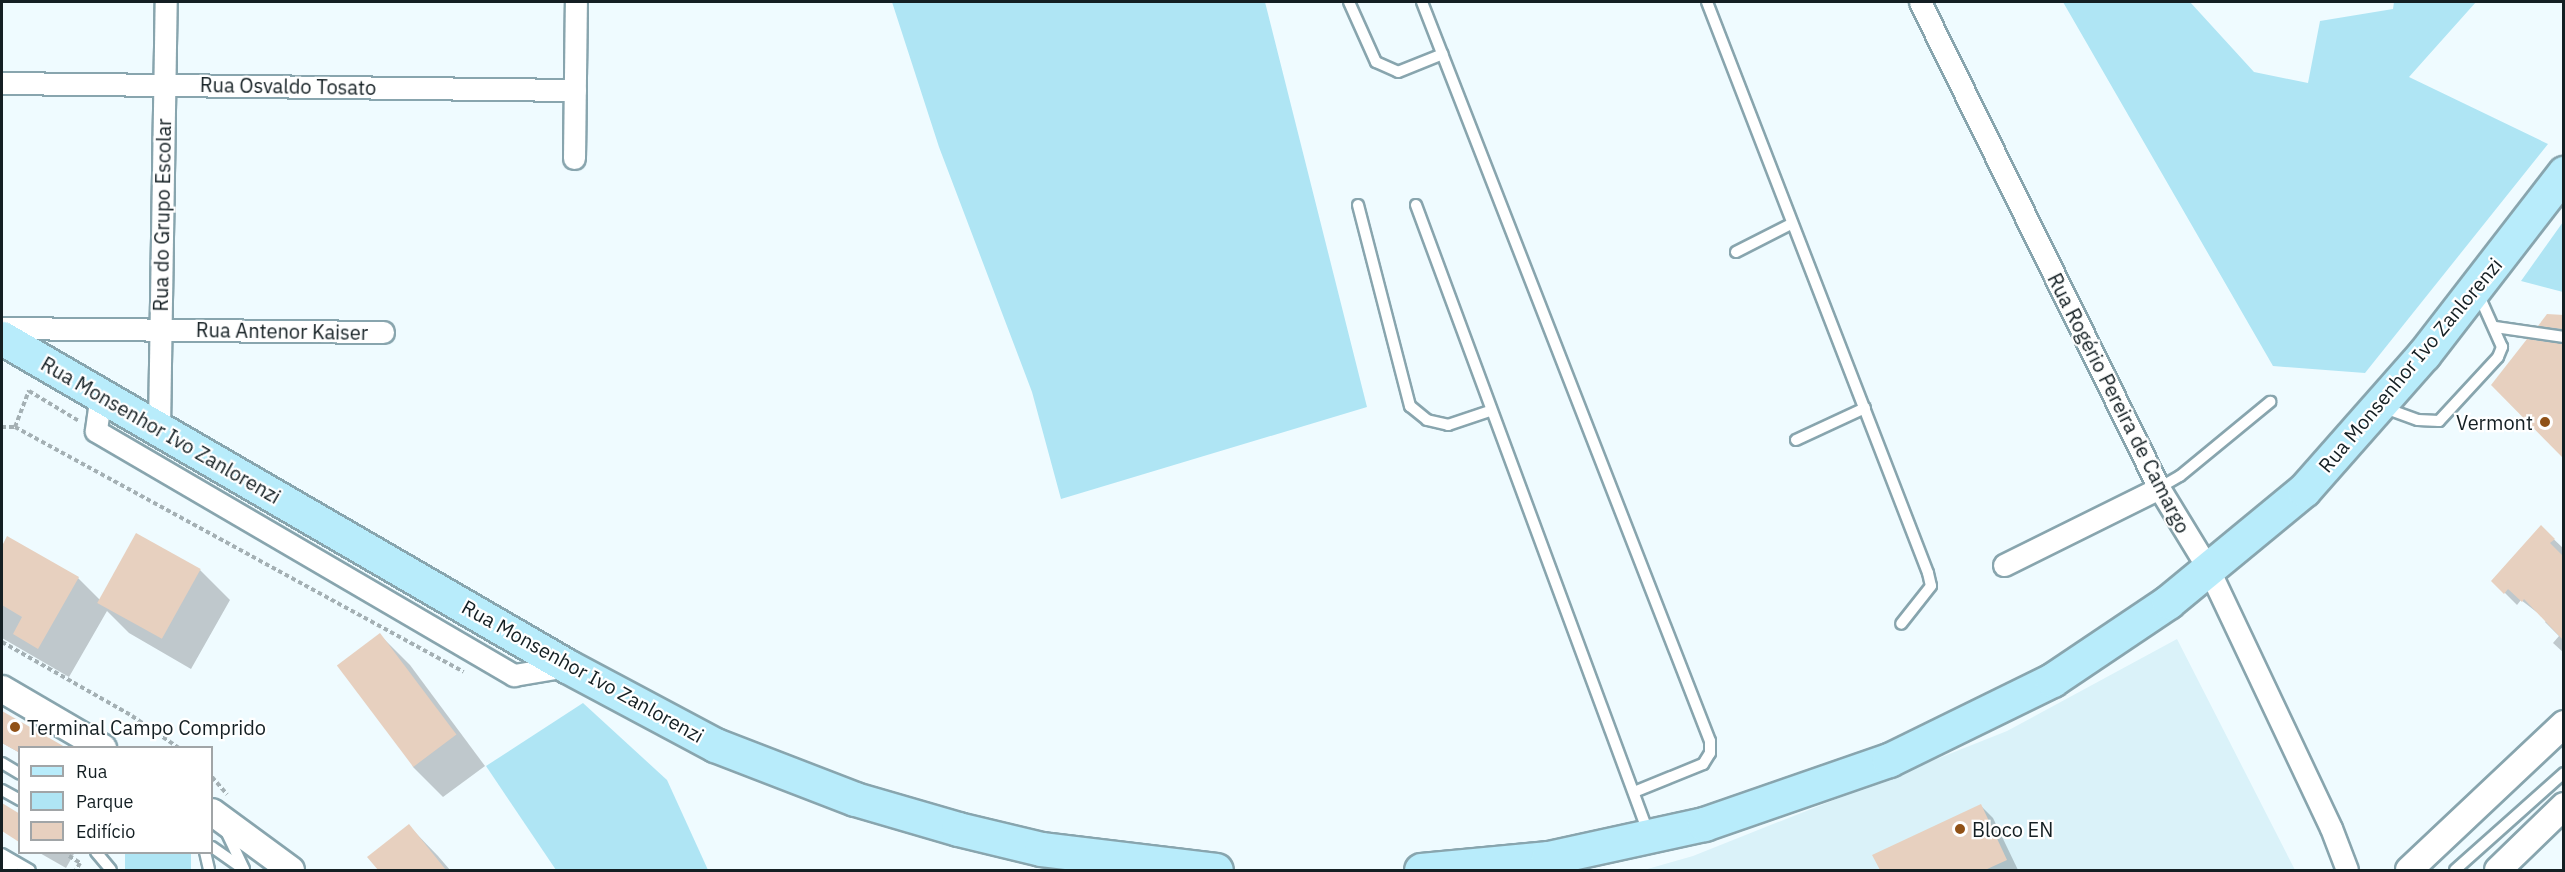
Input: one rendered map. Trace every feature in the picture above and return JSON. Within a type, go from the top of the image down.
[{"type":"main road","name":"Rua Monsenhor Ivo Zanlorenzi","points":[[1421,870],[1508,867],[1651,839],[1833,781],[1945,735],[2061,675],[2209,570],[2304,490],[2380,406],[2564,173]]},
{"type":"main road","name":"Rua Monsenhor Ivo Zanlorenzi","points":[[2,338],[567,666],[715,745],[855,799],[1041,849],[1215,870]]},
{"type":"street","name":"Rua do Grupo Escolar","points":[[159,428],[166,2]]},
{"type":"street","points":[[573,158],[576,2]]},
{"type":"street","name":"Rua Rogério Pereira de Camargo","points":[[1920,2],[2158,488],[2209,570],[2331,828],[2347,870]]},
{"type":"street","name":"Rua Osvaldo Tosato","points":[[2,84],[575,90]]},
{"type":"street","name":"Rua Antenor Kaiser","points":[[2,328],[383,332]]},
{"type":"street","points":[[100,394],[96,431],[487,660],[514,675],[567,666]]},
{"type":"street","points":[[2004,565],[2158,488]]},
{"type":"street","points":[[2,689],[101,746]]},
{"type":"street","points":[[2409,870],[2564,724]]},
{"type":"street","points":[[2498,870],[2562,810]]},
{"type":"street","points":[[215,814],[291,870]]},
{"type":"lane","points":[[1349,2],[1376,62],[1398,72],[1443,54]]},
{"type":"lane","points":[[1422,2],[1710,741],[1710,753],[1703,764],[1634,792]]},
{"type":"lane","points":[[1707,2],[1791,224],[1866,408],[1931,586],[1901,624]]},
{"type":"lane","points":[[1358,205],[1410,406],[1427,420],[1448,425],[1490,411]]},
{"type":"lane","points":[[1416,205],[1490,411],[1651,839]]},
{"type":"lane","points":[[1736,252],[1791,224]]},
{"type":"lane","points":[[2380,406],[2418,420],[2439,421],[2498,357],[2502,347],[2495,327],[2475,288]]},
{"type":"lane","points":[[2495,327],[2564,337]]},
{"type":"lane","points":[[2158,488],[2180,476],[2270,402]]},
{"type":"lane","points":[[1796,440],[1866,408]]},
{"type":"lane","points":[[2,763],[18,773]]},
{"type":"lane","points":[[2455,870],[2564,773]]},
{"type":"lane","points":[[2,790],[18,799]]},
{"type":"lane","points":[[215,814],[245,870]]},
{"type":"lane","points":[[213,848],[245,870]]},
{"type":"lane","points":[[2,854],[30,870]]},
{"type":"lane","points":[[98,854],[111,870]]},
{"type":"lane","points":[[205,854],[209,870]]},
{"type":"path","points":[[15,427],[29,391],[96,431]]},
{"type":"path","points":[[2,427],[15,427],[477,679],[487,660]]},
{"type":"path","points":[[2,642],[132,716],[177,746]]},
{"type":"path","points":[[69,856],[80,863],[76,870]]},
{"type":"shaded area","points":[[2177,639],[2295,870],[1644,870],[1693,856],[2007,731]]},
{"type":"green space","points":[[892,2],[1265,2],[1367,407],[1061,499],[1032,392],[939,147]]},
{"type":"green space","points":[[2063,2],[2190,2],[2254,72],[2308,83],[2320,21],[2393,9],[2394,2],[2476,2],[2409,77],[2548,144],[2365,373],[2273,366]]},
{"type":"green space","points":[[2563,222],[2563,292],[2521,281]]},
{"type":"green space","points":[[583,703],[667,780],[708,870],[556,870],[486,766]]},
{"type":"green space","points":[[125,854],[191,854],[191,870],[125,870]]},
{"type":"building","points":[[2547,314],[2564,315],[2564,329],[2538,326]]},
{"type":"building","name":"Vermont","points":[[2527,339],[2564,344],[2564,459],[2491,385]]},
{"type":"building","points":[[2541,525],[2555,539],[2550,543],[2564,557],[2564,641],[2524,599],[2522,602],[2508,589],[2504,594],[2491,581]]},
{"type":"building","points":[[136,533],[201,569],[162,639],[97,603]]},
{"type":"building","points":[[7,536],[79,577],[38,649],[13,634],[22,617],[2,605],[2,546]]},
{"type":"building","points":[[380,633],[456,734],[413,767],[337,665]]},
{"type":"building","name":"Terminal Campo Comprido","points":[[2,711],[63,746],[18,746],[18,752],[2,743]]},
{"type":"building","points":[[2,803],[18,813],[18,841],[2,831]]},
{"type":"building","name":"Bloco EN","points":[[1981,804],[2007,860],[1985,870],[1880,870],[1872,855]]},
{"type":"building","points":[[409,824],[446,870],[378,870],[367,857]]},
{"type":"place","name":"Vermont","points":[[2545,422]]},
{"type":"place","name":"Terminal Campo Comprido","points":[[15,727]]},
{"type":"place","name":"Bloco EN","points":[[1960,829]]}]
